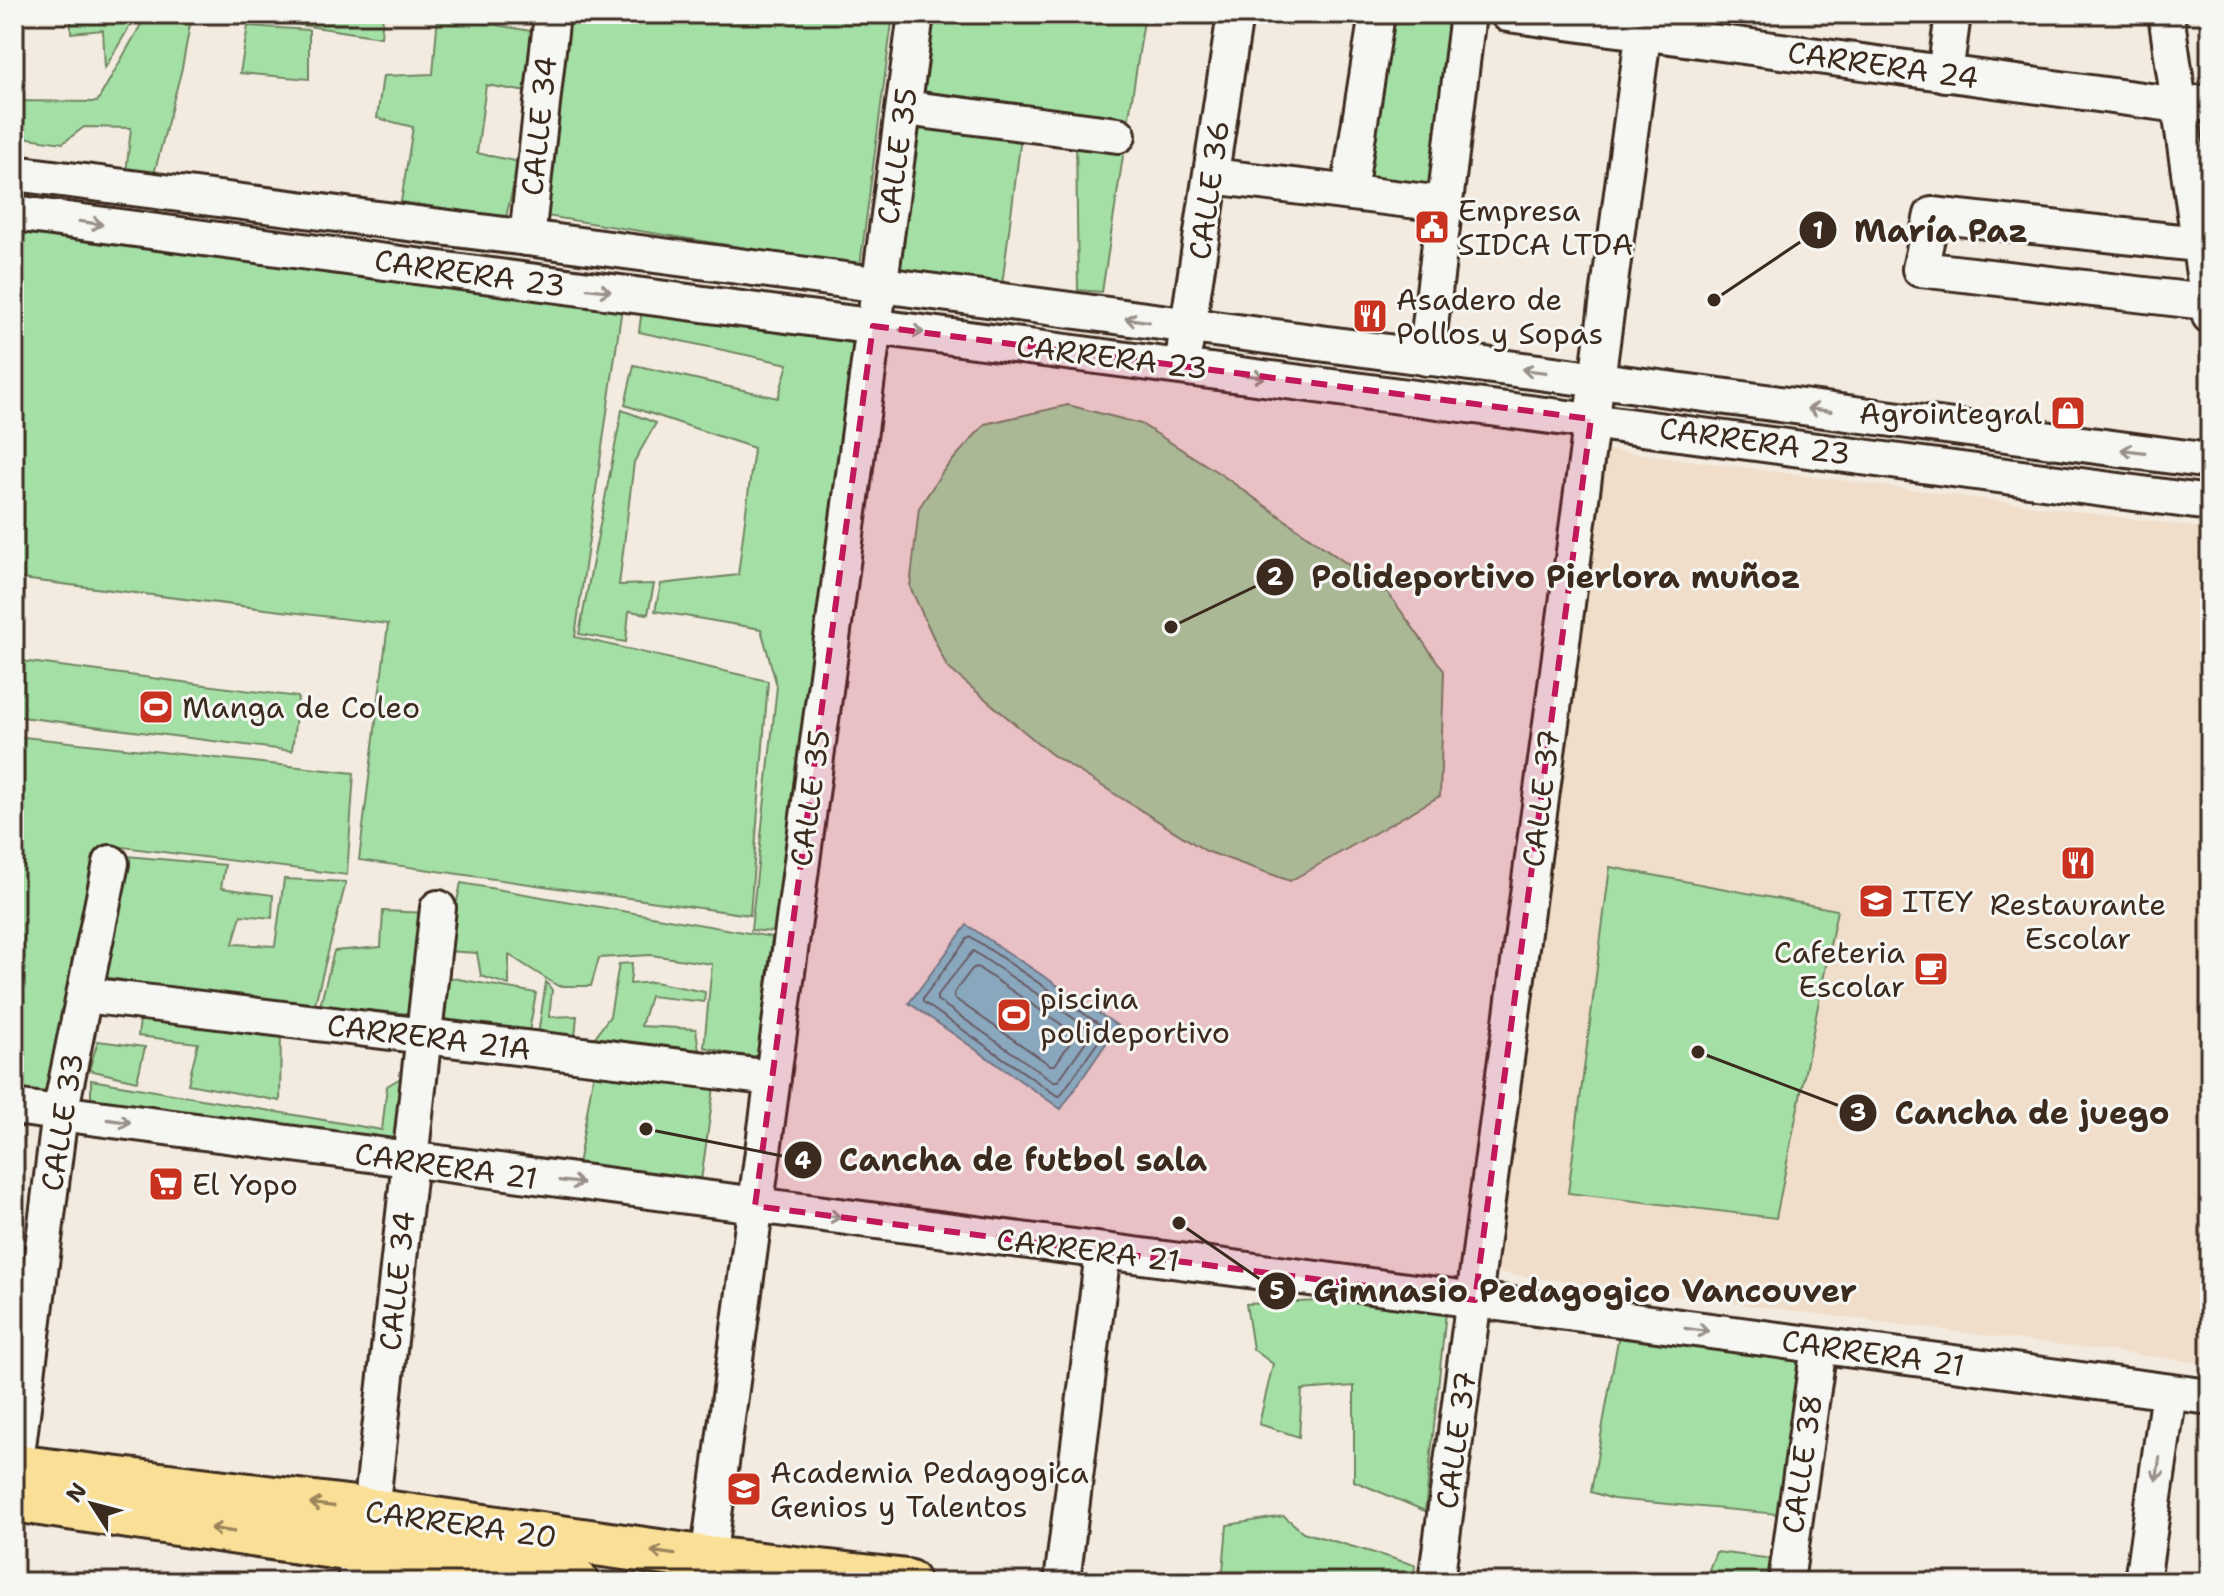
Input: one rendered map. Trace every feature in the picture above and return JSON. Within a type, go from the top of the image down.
[{"type":"main road","name":"CARRERA 20","points":[[14,1478],[362,1548],[576,1582]]},
{"type":"main road","name":"CARRERA 20","points":[[362,1548],[907,1582]]},
{"type":"street","name":"CALLE 34","points":[[527,238],[552,14]]},
{"type":"street","name":"CALLE 35","points":[[706,1571],[916,14]]},
{"type":"street","name":"CALLE 36","points":[[1181,366],[1235,14]]},
{"type":"street","points":[[1349,191],[1377,14]]},
{"type":"street","points":[[1426,358],[1468,14]]},
{"type":"street","name":"CARRERA 24","points":[[1508,14],[1645,23],[1945,74],[2194,104]]},
{"type":"street","points":[[1945,74],[1953,14]]},
{"type":"street","points":[[2166,14],[2194,104],[2198,244],[2208,309],[1920,269],[1932,215],[2198,244]]},
{"type":"street","name":"CALLE 37","points":[[1436,1582],[1645,23]]},
{"type":"street","points":[[904,108],[1118,135]]},
{"type":"street","name":"CARRERA 23","points":[[14,173],[1596,378],[2210,461]]},
{"type":"street","points":[[1211,176],[1443,204]]},
{"type":"street","name":"CARRERA 23","points":[[14,213],[2210,503]]},
{"type":"street","name":"CALLE 33","points":[[14,1478],[60,1113],[111,863]]},
{"type":"street","name":"CALLE 34","points":[[362,1548],[438,908]]},
{"type":"street","name":"CARRERA 21A","points":[[85,995],[773,1078]]},
{"type":"street","name":"CARRERA 21","points":[[14,1107],[2210,1397]]},
{"type":"street","points":[[1062,1582],[1103,1252]]},
{"type":"street","name":"CALLE 38","points":[[1786,1582],[1819,1346]]},
{"type":"street","points":[[2142,1582],[2169,1392]]},
{"type":"highlighted area","points":[[873,326],[1591,419],[1475,1300],[755,1206]]},
{"type":"shaded area","name":"ITEY","points":[[1597,448],[2210,529],[2210,1364],[1498,1273]]},
{"type":"green space","points":[[71,14],[107,14],[134,19],[105,68],[103,30],[71,33]]},
{"type":"green space","points":[[147,14],[192,14],[182,68],[153,178],[126,174],[131,128],[84,127],[63,143],[14,136],[14,101],[97,102]]},
{"type":"green space","points":[[254,14],[383,14],[381,37],[254,18]]},
{"type":"green space","points":[[438,14],[454,14],[454,18],[537,32],[527,92],[486,85],[477,153],[519,162],[506,217],[401,202],[413,127],[377,118],[383,76],[433,74]]},
{"type":"green space","points":[[568,14],[673,14],[686,17],[687,14],[893,14],[860,266],[546,216]]},
{"type":"green space","points":[[929,14],[1145,14],[1102,292],[1078,290],[1076,138],[1021,137],[1002,285],[894,273]]},
{"type":"green space","points":[[1386,14],[1460,17],[1441,187],[1368,180]]},
{"type":"green space","points":[[248,26],[309,30],[309,79],[240,73]]},
{"type":"green space","points":[[14,229],[622,307],[575,637],[768,681],[750,915],[359,860],[388,624],[14,578]]},
{"type":"green space","points":[[642,309],[860,340],[774,932],[751,930],[777,686],[761,629],[655,611],[661,584],[738,575],[754,448],[625,405],[634,365],[778,398],[788,364],[639,332]]},
{"type":"green space","points":[[1068,405],[1141,424],[1222,475],[1388,593],[1444,671],[1440,796],[1290,881],[1206,851],[1051,754],[947,667],[910,587],[919,508],[943,471],[985,424]]},
{"type":"green space","points":[[622,410],[656,423],[634,462],[619,585],[654,584],[648,614],[629,611],[626,642],[579,634]]},
{"type":"green space","name":"Manga de Coleo","points":[[14,660],[298,697],[292,751],[14,716]]},
{"type":"green space","points":[[14,736],[354,773],[347,875],[107,845],[54,1097],[14,1091]]},
{"type":"green space","points":[[115,855],[225,865],[221,888],[273,895],[272,918],[241,915],[233,944],[275,946],[284,879],[346,882],[313,1011],[93,975]]},
{"type":"green space","points":[[1610,867],[1837,910],[1776,1218],[1568,1193]]},
{"type":"green space","points":[[461,883],[772,937],[757,1060],[704,1047],[712,964],[651,955],[599,958],[591,986],[558,986],[509,955],[509,985],[481,976],[477,953],[446,951]]},
{"type":"green space","points":[[383,911],[428,913],[412,1014],[320,1006],[334,951],[381,947]]},
{"type":"green space","points":[[632,963],[630,984],[654,982],[705,992],[704,1002],[650,996],[641,1026],[696,1029],[700,1058],[537,1041],[546,982],[552,990],[549,1017],[577,1016],[575,1038],[595,1037],[610,1016],[619,964]]},
{"type":"green space","points":[[447,977],[536,993],[528,1037],[440,1020]]},
{"type":"green space","points":[[141,1012],[281,1027],[280,1101],[188,1084],[198,1043],[138,1036]]},
{"type":"green space","points":[[98,1041],[145,1047],[137,1081],[89,1070]]},
{"type":"green space","points":[[594,1071],[714,1087],[700,1188],[577,1171]]},
{"type":"green space","points":[[404,1076],[394,1143],[91,1105],[91,1080],[382,1130],[387,1086]]},
{"type":"green space","points":[[1345,1300],[1446,1312],[1425,1511],[1354,1481],[1354,1386],[1302,1390],[1299,1437],[1259,1424],[1273,1364],[1253,1349],[1246,1304]]},
{"type":"green space","points":[[1619,1334],[1805,1361],[1778,1514],[1613,1499],[1591,1492]]},
{"type":"green space","points":[[1284,1516],[1303,1532],[1415,1565],[1413,1582],[1222,1582],[1227,1525]]},
{"type":"green space","points":[[1716,1552],[1783,1560],[1779,1582],[1704,1582]]},
{"type":"water","name":"piscina polideportivo","points":[[967,925],[1118,1026],[1061,1109],[909,1003]]},
{"type":"place","name":"Empresa SIDCA LTDA","points":[[1432,227]]},
{"type":"place","name":"María Paz","points":[[1714,300]]},
{"type":"place","name":"Asadero de Pollos y Sopas","points":[[1370,316]]},
{"type":"place","name":"Agrointegral","points":[[2068,413]]},
{"type":"place","name":"Polideportivo Pierlora muñoz","points":[[1171,627]]},
{"type":"place","name":"Manga de Coleo","points":[[156,707]]},
{"type":"place","name":"Restaurante Escolar","points":[[2078,863]]},
{"type":"place","name":"ITEY","points":[[1876,901]]},
{"type":"place","name":"Cafeteria Escolar","points":[[1931,969]]},
{"type":"place","name":"piscina polideportivo","points":[[1014,1015]]},
{"type":"place","name":"Cancha de juego","points":[[1698,1052]]},
{"type":"place","name":"Cancha de futbol sala","points":[[646,1129]]},
{"type":"place","name":"El Yopo","points":[[166,1184]]},
{"type":"place","name":"Gimnasio Pedagogico Vancouver","points":[[1179,1223]]},
{"type":"place","name":"Academia Pedagogica Genios y Talentos","points":[[744,1489]]}]
